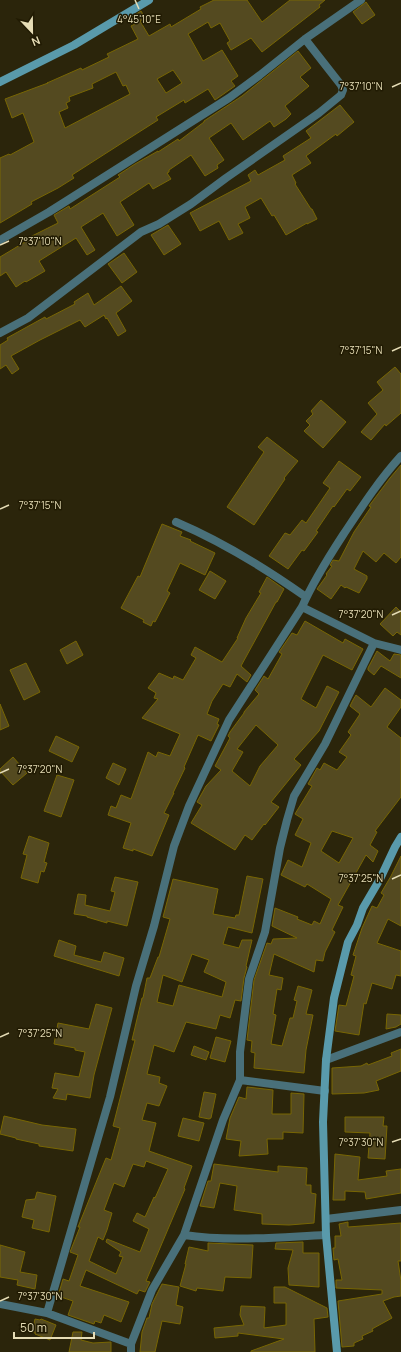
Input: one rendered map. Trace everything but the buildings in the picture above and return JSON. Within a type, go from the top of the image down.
[{"type":"street","points":[[0,82],[74,45],[149,0]]},
{"type":"street","points":[[0,240],[49,212],[229,98],[305,38],[361,0]]},
{"type":"street","points":[[0,334],[28,318],[141,232],[159,224],[191,204],[319,113],[341,95],[343,90],[341,85],[305,38]]},
{"type":"street","points":[[47,1313],[110,1097],[136,986],[154,926],[174,846],[189,806],[229,720],[302,607],[306,597],[331,554],[357,513],[386,472],[401,456]]},
{"type":"street","points":[[176,522],[239,553],[306,597]]},
{"type":"street","points":[[302,607],[374,642],[401,650]]},
{"type":"street","points":[[0,1304],[47,1313],[131,1348],[152,1290],[184,1235],[223,1120],[240,1080],[240,1052],[249,979],[265,932],[280,848],[294,796],[325,744],[374,642]]},
{"type":"street","points":[[337,1352],[326,1235],[323,1122],[326,1060],[334,998],[348,942],[357,925],[363,908],[380,879],[401,837]]},
{"type":"street","points":[[326,1060],[401,1032]]},
{"type":"street","points":[[240,1080],[325,1091]]},
{"type":"street","points":[[326,1220],[401,1210]]},
{"type":"street","points":[[184,1235],[212,1238],[266,1238],[326,1235]]}]
